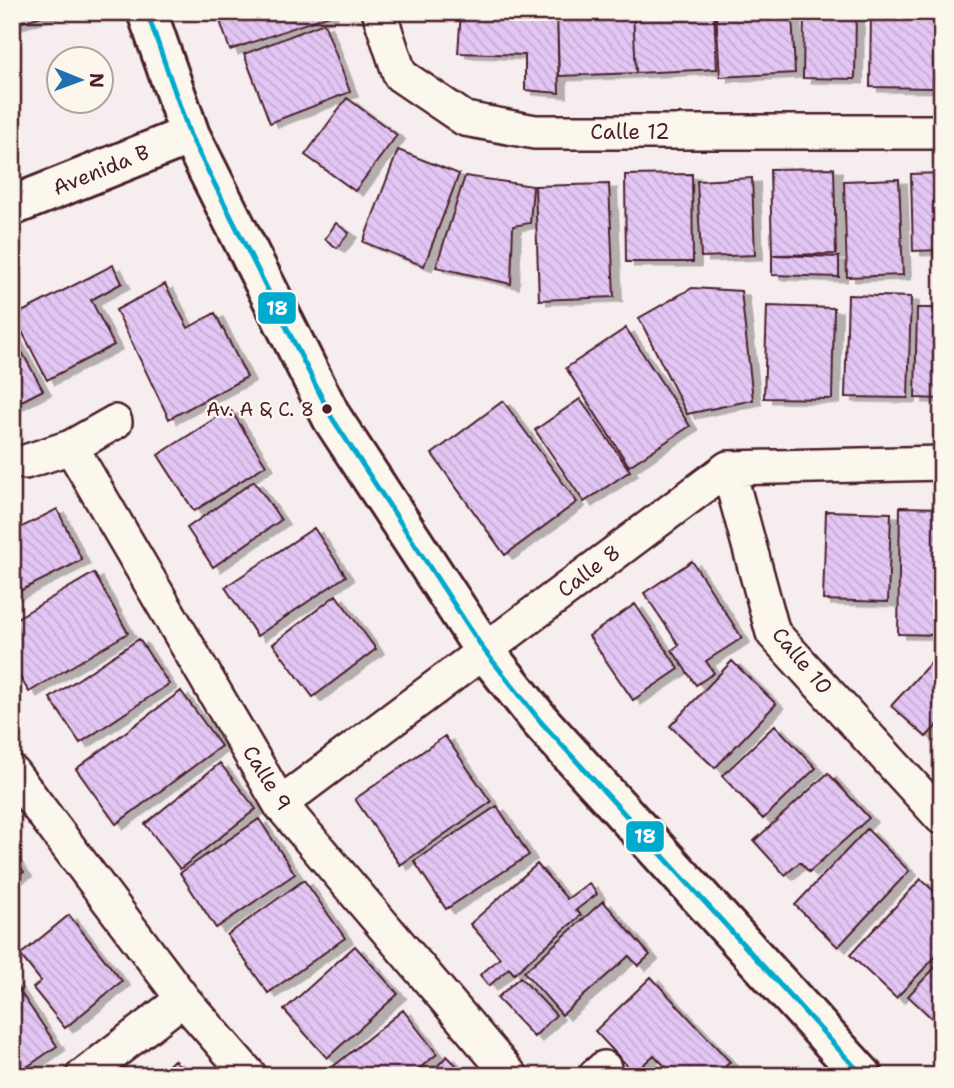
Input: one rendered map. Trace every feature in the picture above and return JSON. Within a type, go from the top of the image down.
[{"type":"street","points":[[147,12],[190,135],[332,418],[484,650],[541,722],[863,1076]]},
{"type":"street","name":"Calle 12","points":[[379,12],[400,75],[465,119],[535,132],[942,132]]},
{"type":"street","name":"Avenida B","points":[[12,206],[190,135]]},
{"type":"street","points":[[25,462],[71,447],[115,422]]},
{"type":"street","name":"Calle 9","points":[[71,447],[281,804],[511,1076]]},
{"type":"street","points":[[728,468],[942,464]]},
{"type":"street","name":"Calle 8","points":[[281,804],[728,468]]},
{"type":"street","name":"Calle 10","points":[[728,468],[772,633],[942,818]]},
{"type":"street","points":[[12,772],[183,999],[250,1076]]},
{"type":"street","points":[[83,1076],[183,999]]},
{"type":"building","points":[[12,12],[55,12],[12,25]]},
{"type":"building","points":[[217,12],[329,12],[330,15],[230,50]]},
{"type":"building","points":[[461,12],[557,12],[559,93],[525,90],[525,55],[458,53]]},
{"type":"building","points":[[557,12],[633,12],[636,73],[559,76]]},
{"type":"building","points":[[633,12],[714,12],[717,69],[636,73]]},
{"type":"building","points":[[716,12],[792,12],[795,73],[720,77]]},
{"type":"building","points":[[804,12],[856,12],[855,79],[803,78]]},
{"type":"building","points":[[871,12],[935,12],[933,88],[870,87]]},
{"type":"building","points":[[324,23],[350,92],[270,123],[244,54]]},
{"type":"building","points":[[347,98],[397,135],[355,191],[305,155]]},
{"type":"building","points":[[398,150],[459,174],[424,266],[363,242]]},
{"type":"building","points":[[834,168],[836,254],[772,255],[770,169]]},
{"type":"building","points":[[942,173],[941,282],[940,250],[913,251],[911,174]]},
{"type":"building","points":[[692,174],[693,262],[626,262],[625,175]]},
{"type":"building","points":[[465,176],[533,186],[530,223],[513,226],[511,284],[436,267]]},
{"type":"building","points":[[752,178],[755,255],[701,257],[697,181]]},
{"type":"building","points":[[899,179],[903,275],[847,277],[844,181]]},
{"type":"building","points":[[609,184],[614,297],[539,300],[535,186]]},
{"type":"building","points":[[336,223],[349,233],[337,248],[325,239]]},
{"type":"building","points":[[772,255],[839,257],[839,277],[772,275]]},
{"type":"building","points":[[113,265],[122,283],[91,300],[114,345],[47,380],[14,316]]},
{"type":"building","points":[[165,284],[188,328],[215,313],[247,377],[169,419],[116,310]]},
{"type":"building","points":[[692,288],[741,291],[753,400],[687,414],[639,318]]},
{"type":"building","points":[[848,295],[911,297],[908,398],[845,397]]},
{"type":"building","points":[[767,306],[834,308],[832,399],[764,398]]},
{"type":"building","points":[[917,308],[942,308],[942,399],[915,398]]},
{"type":"building","points":[[626,328],[690,426],[629,466],[566,368]]},
{"type":"building","points":[[12,334],[43,390],[12,406]]},
{"type":"building","points":[[580,399],[630,471],[584,502],[535,430]]},
{"type":"building","points":[[503,401],[577,502],[505,555],[432,454]]},
{"type":"building","points":[[230,409],[266,465],[194,511],[158,455]]},
{"type":"building","points":[[254,481],[281,520],[213,567],[187,528]]},
{"type":"building","points":[[900,507],[942,508],[942,635],[898,634]]},
{"type":"building","points":[[57,509],[82,560],[12,595],[12,532]]},
{"type":"building","points":[[826,511],[891,513],[888,602],[823,600]]},
{"type":"building","points":[[314,528],[346,576],[257,636],[225,587]]},
{"type":"building","points":[[692,561],[742,638],[706,661],[714,673],[696,685],[672,650],[679,645],[644,593]]},
{"type":"building","points":[[94,573],[128,633],[29,692],[12,664],[12,621]]},
{"type":"building","points":[[336,595],[376,649],[313,697],[273,644]]},
{"type":"building","points":[[635,604],[679,669],[633,700],[589,636]]},
{"type":"building","points":[[139,639],[169,684],[80,743],[50,698]]},
{"type":"building","points":[[942,650],[942,720],[926,737],[891,706]]},
{"type":"building","points":[[732,661],[776,704],[715,768],[670,726]]},
{"type":"building","points":[[181,691],[221,746],[116,824],[76,769]]},
{"type":"building","points":[[775,725],[816,768],[763,819],[722,776]]},
{"type":"building","points":[[445,736],[491,802],[400,865],[355,799]]},
{"type":"building","points":[[220,763],[256,809],[180,869],[145,824]]},
{"type":"building","points":[[828,773],[869,818],[809,872],[800,862],[785,875],[754,841]]},
{"type":"building","points":[[497,806],[529,855],[446,909],[414,861]]},
{"type":"building","points":[[259,819],[295,874],[216,928],[180,873]]},
{"type":"building","points":[[867,829],[909,871],[838,947],[795,905]]},
{"type":"building","points":[[12,856],[24,872],[12,880]]},
{"type":"building","points":[[537,864],[567,899],[589,883],[597,894],[576,910],[581,915],[514,974],[509,968],[489,986],[480,975],[500,958],[470,924]]},
{"type":"building","points":[[921,879],[942,899],[942,950],[896,998],[850,955]]},
{"type":"building","points":[[304,880],[345,938],[268,993],[227,935]]},
{"type":"building","points":[[603,901],[650,955],[638,966],[629,956],[562,1015],[524,972]]},
{"type":"building","points":[[69,915],[122,981],[65,1028],[33,988],[41,981],[20,955]]},
{"type":"building","points":[[355,946],[398,994],[327,1058],[284,1010]]},
{"type":"building","points":[[942,960],[942,1028],[908,996]]},
{"type":"building","points":[[520,977],[556,1015],[534,1037],[497,998]]},
{"type":"building","points":[[651,977],[730,1062],[716,1076],[674,1076],[654,1055],[634,1073],[595,1031]]},
{"type":"building","points":[[12,980],[57,1046],[14,1076],[12,1076]]},
{"type":"building","points":[[403,1010],[437,1054],[410,1076],[334,1076],[329,1070]]},
{"type":"building","points":[[447,1056],[467,1076],[428,1076]]},
{"type":"building","points":[[174,1060],[189,1076],[157,1076]]},
{"type":"building","points":[[133,1069],[140,1076],[126,1076]]},
{"type":"transit line","name":"18","points":[[147,12],[190,135],[332,418],[484,650],[541,722],[863,1076]]},
{"type":"place","name":"Av. A & C. 8","points":[[327,409]]}]
